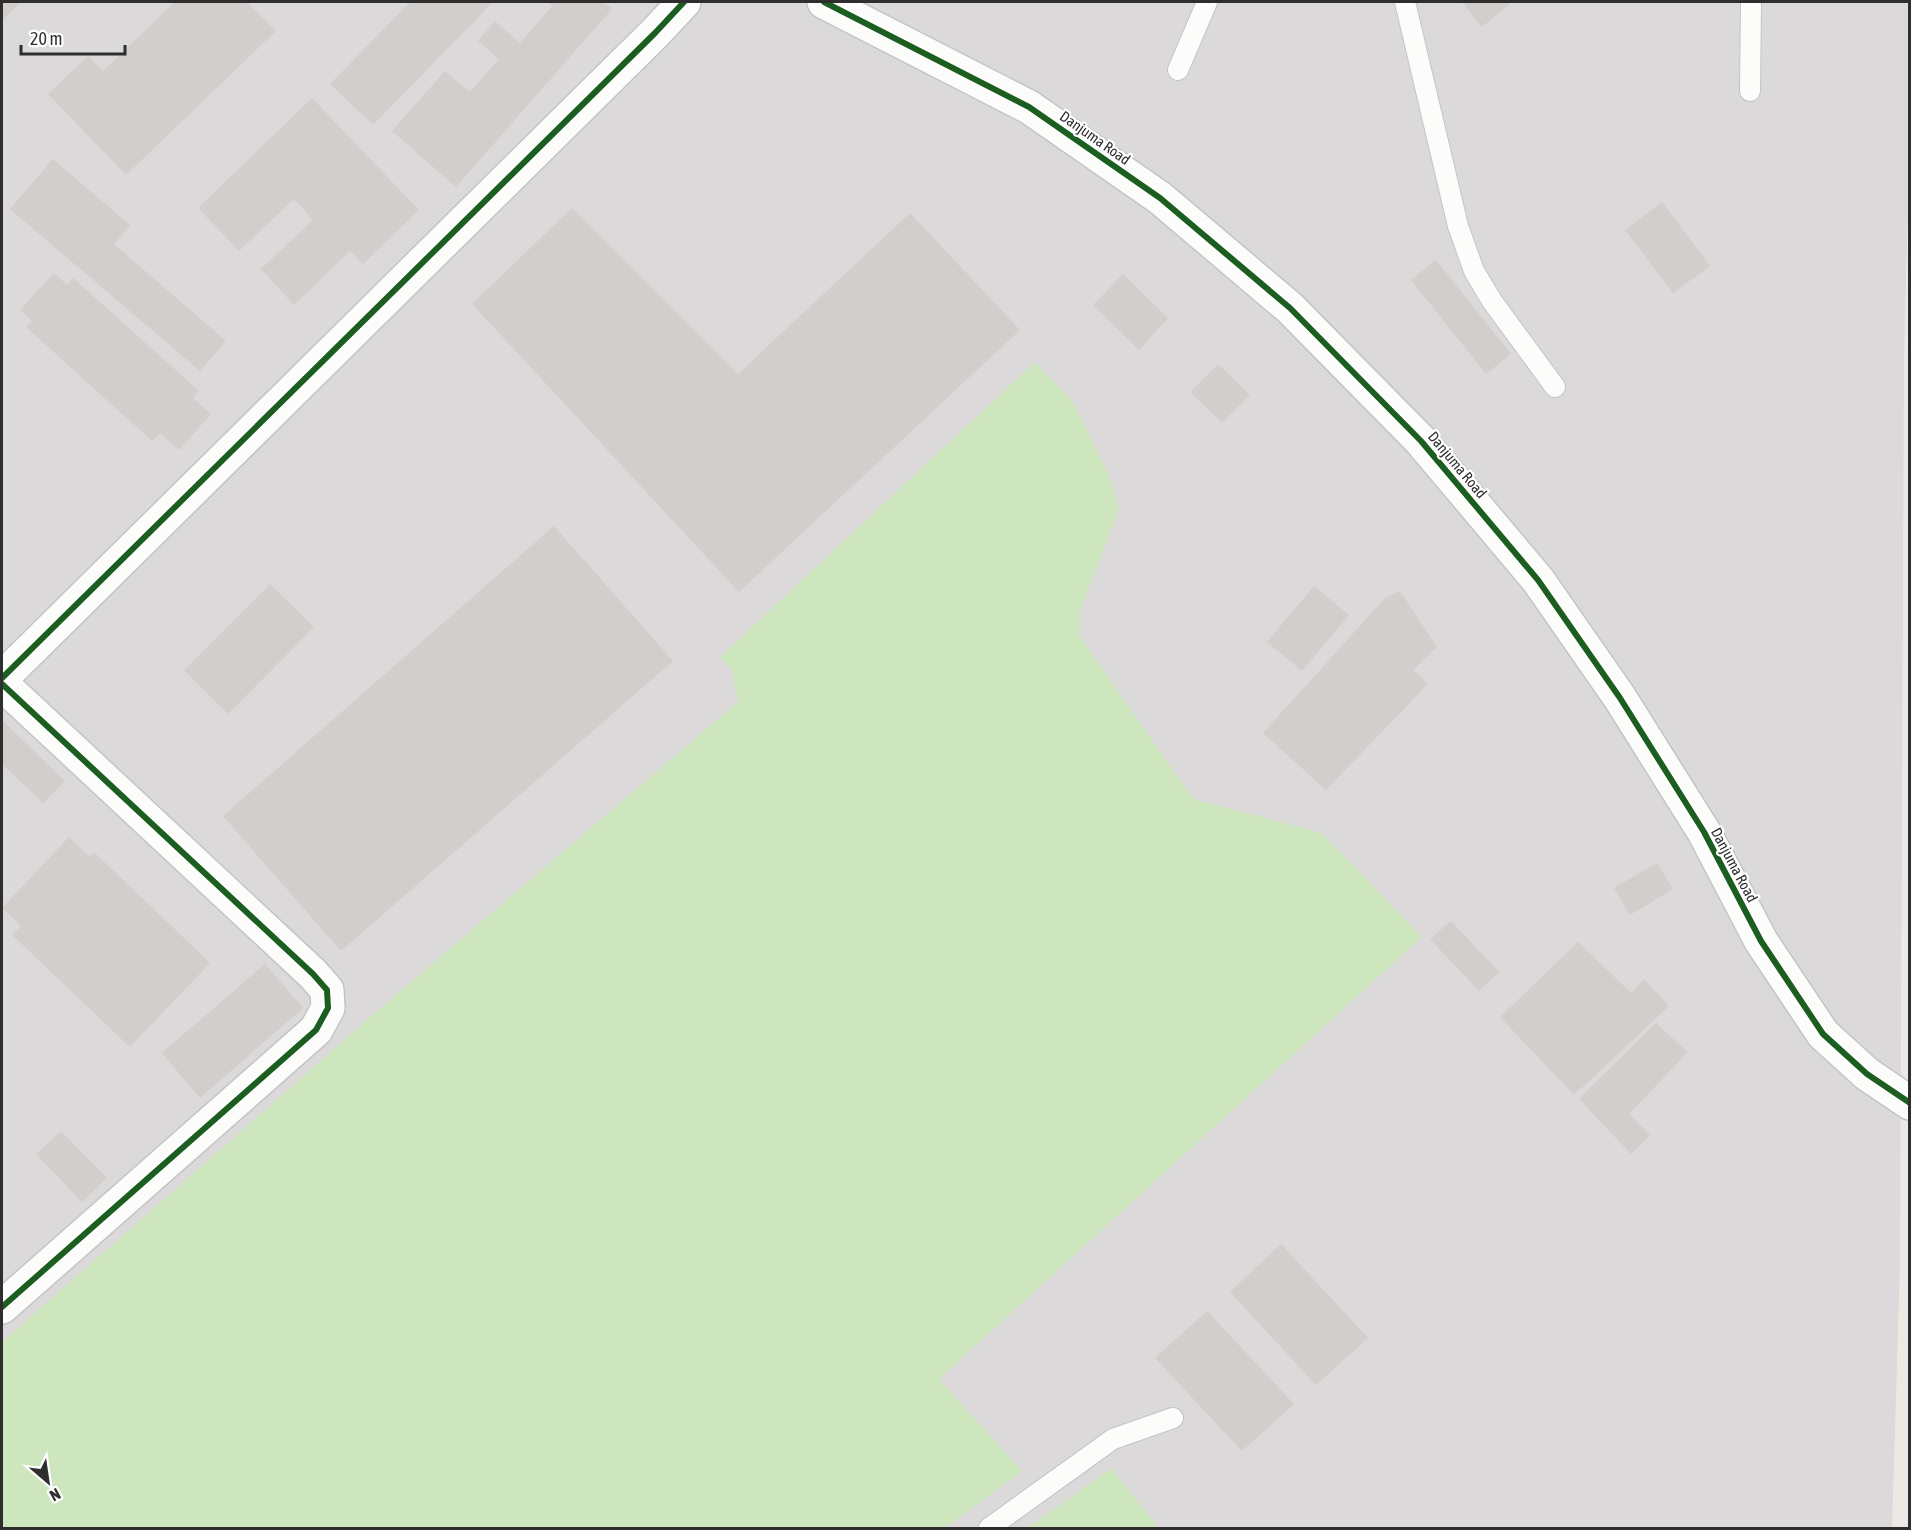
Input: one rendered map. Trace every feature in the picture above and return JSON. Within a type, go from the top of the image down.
[{"type":"street","points":[[2,678],[684,2]]},
{"type":"street","name":"Danjuma Road","points":[[827,2],[1029,107],[1160,198],[1290,308],[1405,424],[1538,580],[1620,698],[1704,832],[1761,941],[1823,1035],[1867,1074],[1910,1103]]},
{"type":"street","points":[[2,684],[313,974],[327,990],[328,1008],[316,1030],[2,1307]]},
{"type":"lane","points":[[1178,70],[1208,2]]},
{"type":"lane","points":[[1405,2],[1458,226],[1474,271],[1492,301],[1555,387]]},
{"type":"lane","points":[[1750,91],[1751,2]]},
{"type":"lane","points":[[988,1528],[1113,1439],[1173,1418]]},
{"type":"shaded area","points":[[2,2],[1909,2],[1909,169],[1904,356],[1900,1265],[1892,1528],[2,1528]]},
{"type":"green space","points":[[1035,362],[1073,402],[1109,476],[1119,509],[1080,611],[1079,635],[1193,799],[1322,833],[1422,937],[939,1379],[1022,1471],[945,1528],[2,1528],[2,1342],[384,1005],[738,702],[732,670],[720,657]]},
{"type":"green space","points":[[1111,1468],[1159,1528],[1028,1528]]},
{"type":"building","points":[[2,2],[21,2],[2,21]]},
{"type":"building","points":[[175,2],[247,2],[276,31],[126,175],[48,94],[88,56],[103,71]]},
{"type":"building","points":[[410,2],[493,2],[373,125],[330,84]]},
{"type":"building","points":[[547,2],[604,2],[612,9],[456,187],[392,131],[445,71],[470,92],[499,59],[478,41],[495,21],[520,43],[552,6]]},
{"type":"building","points":[[1462,2],[1508,2],[1510,4],[1482,27]]},
{"type":"building","points":[[312,98],[419,210],[363,264],[350,251],[294,305],[261,269],[313,220],[294,199],[239,251],[198,208]]},
{"type":"building","points":[[53,159],[130,225],[114,244],[226,341],[200,371],[10,209]]},
{"type":"building","points":[[1662,202],[1710,266],[1673,293],[1625,230]]},
{"type":"building","points":[[572,208],[738,374],[910,213],[1020,330],[739,592],[472,304]]},
{"type":"building","points":[[1436,260],[1511,354],[1486,374],[1411,280]]},
{"type":"building","points":[[54,273],[67,285],[73,278],[199,391],[193,398],[211,414],[179,450],[160,433],[152,441],[26,327],[32,321],[20,310]]},
{"type":"building","points":[[1123,274],[1168,318],[1139,350],[1093,305]]},
{"type":"building","points":[[1218,364],[1250,395],[1222,423],[1190,392]]},
{"type":"building","points":[[554,526],[673,661],[341,951],[223,816]]},
{"type":"building","points":[[270,584],[314,627],[228,714],[184,670]]},
{"type":"building","points":[[1314,586],[1349,615],[1302,671],[1267,642]]},
{"type":"building","points":[[1400,591],[1437,647],[1413,670],[1428,684],[1326,790],[1263,733],[1385,598]]},
{"type":"building","points":[[2,720],[65,781],[43,803],[2,764]]},
{"type":"building","points":[[69,837],[90,857],[94,852],[210,963],[130,1047],[12,935],[21,926],[2,908]]},
{"type":"building","points":[[1657,863],[1673,889],[1630,915],[1614,888]]},
{"type":"building","points":[[1451,921],[1499,972],[1479,991],[1430,939]]},
{"type":"building","points":[[1578,942],[1631,993],[1644,979],[1669,1006],[1574,1095],[1500,1017]]},
{"type":"building","points":[[265,964],[303,1008],[200,1098],[162,1053]]},
{"type":"building","points":[[1656,1023],[1688,1052],[1629,1114],[1650,1135],[1631,1154],[1579,1099]]},
{"type":"building","points":[[61,1131],[107,1178],[82,1202],[36,1154]]},
{"type":"building","points":[[1281,1244],[1368,1338],[1316,1385],[1230,1292]]},
{"type":"building","points":[[1207,1311],[1294,1404],[1242,1451],[1155,1358]]},
{"type":"cycle path","points":[[2,678],[684,2]]},
{"type":"cycle path","points":[[824,2],[1029,107],[1160,198],[1290,308],[1421,441],[1538,580],[1620,698],[1704,832],[1761,941],[1823,1034],[1867,1074],[1910,1103]]},
{"type":"cycle path","points":[[2,684],[313,974],[327,990],[328,1008],[316,1030],[2,1307]]}]
